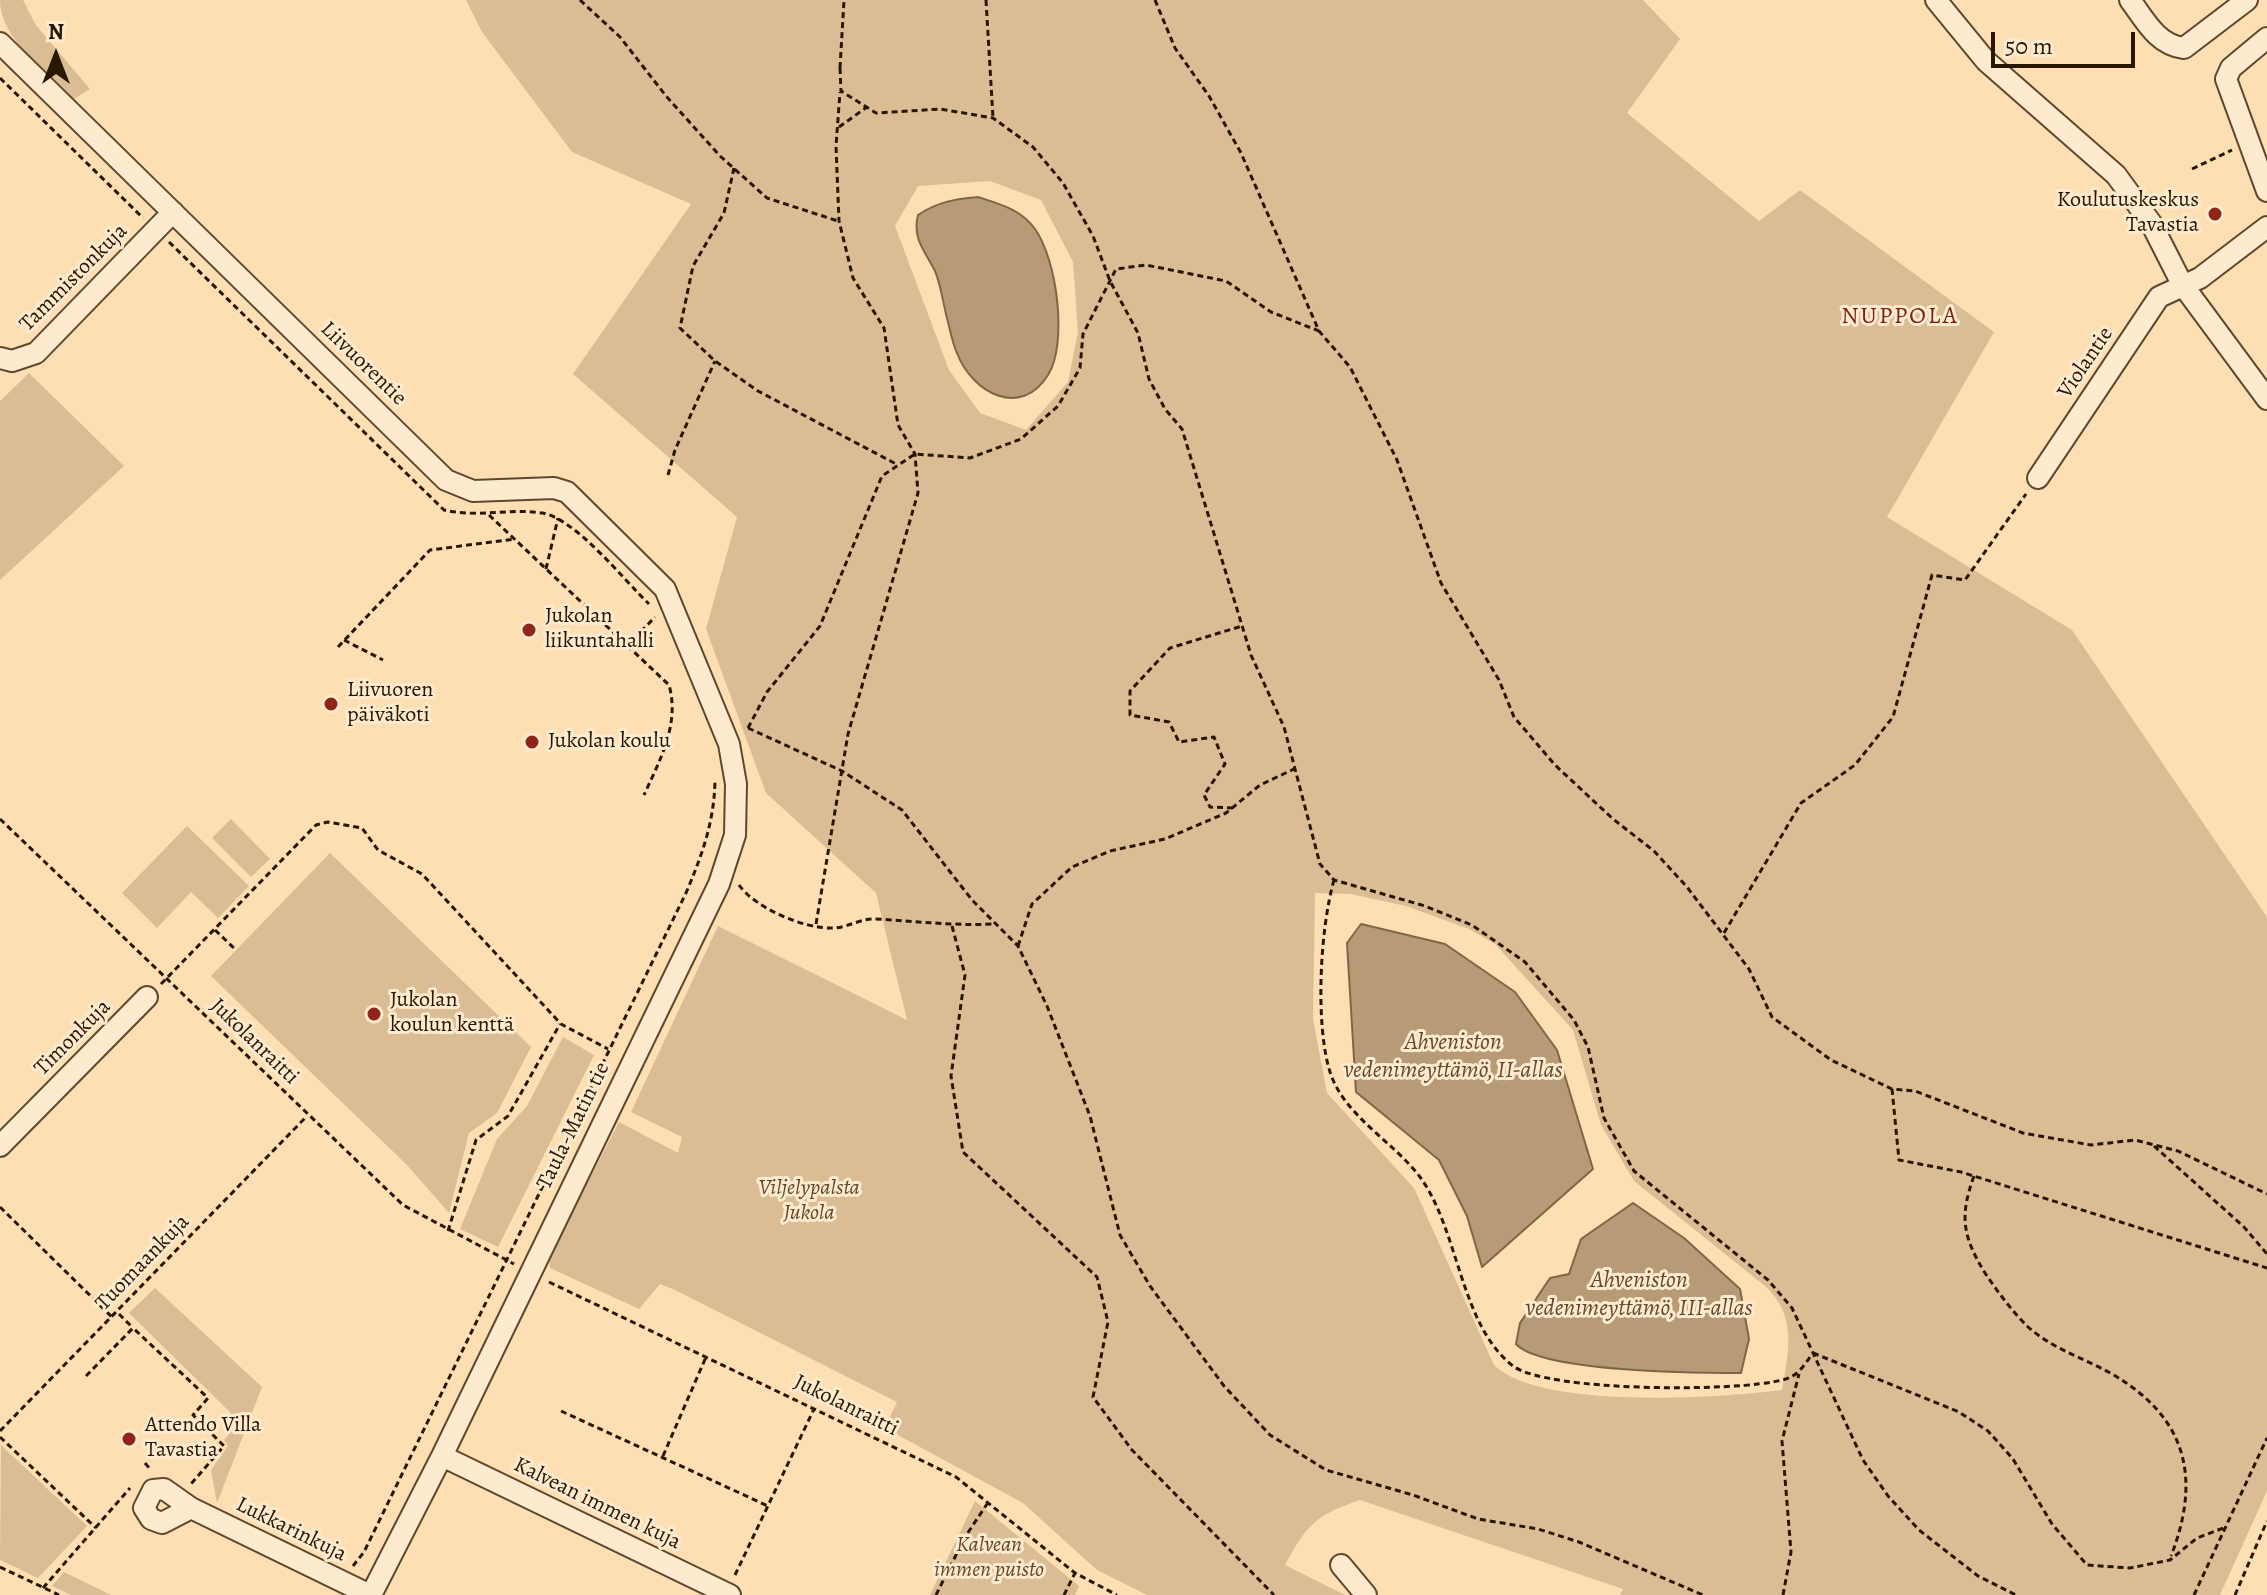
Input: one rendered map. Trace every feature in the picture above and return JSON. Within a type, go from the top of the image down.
[{"type":"street","points":[[1936,0],[1986,61],[2116,175],[2151,223],[2182,284],[2267,399]]},
{"type":"street","points":[[2130,0],[2154,40],[2170,47],[2184,48],[2247,0]]},
{"type":"street","points":[[2267,38],[2231,68],[2226,79],[2267,191]]},
{"type":"street","name":"Liivuorentie","points":[[0,43],[446,480],[473,491],[554,488],[567,492],[587,508],[665,589],[695,665]]},
{"type":"street","name":"Tammistonkuja","points":[[0,358],[12,361],[36,353],[173,212]]},
{"type":"street","name":"Violantie","points":[[2038,478],[2159,297],[2200,278],[2267,227]]},
{"type":"street","name":"Taula-Matin tie","points":[[370,1595],[442,1456],[726,865],[735,835],[736,784],[729,744],[695,665]]},
{"type":"street","name":"Timonkuja","points":[[0,1146],[147,997]]},
{"type":"street","name":"Kalvean immen kuja","points":[[442,1456],[727,1594]]},
{"type":"street","name":"Lukkarinkuja","points":[[184,1503],[370,1595]]},
{"type":"street","points":[[1341,1565],[1366,1595]]},
{"type":"path","points":[[580,0],[620,37],[666,96],[767,198],[839,221]]},
{"type":"path","points":[[816,924],[848,734],[918,493],[915,454],[898,425],[884,328],[853,278],[839,221],[838,127],[844,0]]},
{"type":"path","points":[[986,0],[993,118]]},
{"type":"path","points":[[1155,0],[1175,48],[1209,96],[1241,153],[1319,331],[1350,367],[1397,460],[1441,583],[1499,680],[1514,717],[1555,765],[1613,819],[1654,851],[1724,933],[1749,969],[1772,1017],[1831,1060],[1892,1089],[1915,1091],[2023,1133],[2091,1145],[2135,1140],[2178,1151],[2267,1194]]},
{"type":"path","points":[[840,68],[841,91],[876,113],[940,109],[993,118],[1033,147],[1063,183],[1093,236],[1110,281],[1138,333],[1149,379],[1165,409],[1182,429],[1251,655],[1284,727],[1320,864],[1334,880],[1425,906],[1472,925],[1525,962],[1574,1020],[1588,1047],[1604,1118],[1634,1171],[1768,1280],[1792,1308],[1863,1460],[1888,1496],[1919,1530],[1978,1576],[2016,1595]]},
{"type":"path","points":[[0,78],[444,510],[471,516],[542,513],[558,518],[662,623]]},
{"type":"path","points":[[838,127],[867,107]]},
{"type":"path","points":[[2192,169],[2225,153]]},
{"type":"path","points":[[734,168],[724,213],[693,266],[680,328],[715,361],[758,391],[898,465]]},
{"type":"path","points":[[729,744],[748,728],[767,692],[820,626],[882,476],[915,454],[970,458],[1021,439],[1058,406],[1080,368],[1083,334],[1116,269],[1146,265],[1226,281],[1271,312],[1319,331]]},
{"type":"path","points":[[668,475],[675,450],[715,361]]},
{"type":"path","points":[[1724,933],[1801,803],[1855,765],[1893,717],[1932,575],[1965,580],[2038,478]]},
{"type":"path","points":[[489,515],[669,685],[673,700],[670,736],[644,795]]},
{"type":"path","points":[[546,569],[558,518]]},
{"type":"path","points":[[338,647],[430,550],[515,539]]},
{"type":"path","points":[[627,646],[657,615]]},
{"type":"path","points":[[1233,808],[1210,807],[1204,795],[1225,764],[1214,737],[1179,742],[1169,722],[1130,715],[1130,691],[1170,648],[1242,626]]},
{"type":"path","points":[[344,640],[383,660]]},
{"type":"path","points":[[748,728],[842,771],[902,810],[972,900],[1018,946],[1047,1006],[1090,1116],[1120,1235],[1150,1286],[1224,1386],[1270,1435],[1326,1470],[1413,1495],[1478,1519],[1538,1529],[1579,1542],[1703,1595]]},
{"type":"path","points":[[1018,946],[1032,904],[1072,867],[1110,851],[1165,839],[1233,808],[1260,785],[1296,769]]},
{"type":"path","points":[[342,1581],[364,1552],[705,848],[714,813],[715,772]]},
{"type":"path","name":"Jukolanraitti","points":[[0,819],[403,1205],[507,1260]]},
{"type":"path","points":[[167,979],[316,825],[328,822],[362,828],[378,850],[422,874],[561,1024],[609,1050]]},
{"type":"path","points":[[726,865],[746,894],[778,915],[833,928],[871,918],[952,926],[996,924]]},
{"type":"path","points":[[1334,880],[1321,959],[1330,1072],[1342,1096],[1420,1178],[1472,1302],[1493,1343],[1515,1367],[1553,1377],[1648,1389],[1711,1389],[1784,1380],[1799,1373]]},
{"type":"path","points":[[952,926],[965,975],[951,1076],[963,1152],[1097,1277],[1108,1322],[1093,1397],[1132,1450],[1274,1595]]},
{"type":"path","points":[[215,930],[236,950]]},
{"type":"path","points":[[448,1231],[476,1140],[508,1116],[561,1024]]},
{"type":"path","points":[[1892,1089],[1899,1160],[1974,1176],[2267,1268]]},
{"type":"path","name":"Tuomaankuja","points":[[0,1431],[307,1116]]},
{"type":"path","points":[[2152,1144],[2244,1227],[2267,1254]]},
{"type":"path","points":[[1974,1176],[1963,1205],[1968,1245],[1993,1286],[2027,1326],[2060,1349],[2114,1375],[2151,1405],[2176,1435],[2186,1470],[2185,1519],[2170,1560]]},
{"type":"path","points":[[0,1207],[113,1318]]},
{"type":"path","name":"Jukolanraitti","points":[[541,1278],[956,1477],[1075,1573],[1117,1595]]},
{"type":"path","points":[[118,1313],[208,1398],[193,1415],[224,1446],[184,1503]]},
{"type":"path","points":[[86,1376],[133,1328]]},
{"type":"path","points":[[1783,1595],[1791,1552],[1782,1441],[1799,1373],[1813,1353]]},
{"type":"path","points":[[1813,1353],[1959,1412],[1988,1431],[2013,1459],[2052,1524],[2087,1565],[2130,1568],[2170,1560],[2197,1538],[2226,1527]]},
{"type":"path","points":[[662,1458],[706,1357]]},
{"type":"path","points":[[727,1594],[814,1409]]},
{"type":"path","points":[[561,1411],[768,1506]]},
{"type":"path","points":[[0,1437],[96,1528]]},
{"type":"path","points":[[2194,1595],[2267,1438]]},
{"type":"path","points":[[140,1477],[149,1467]]},
{"type":"path","points":[[43,1588],[131,1487]]},
{"type":"path","points":[[936,1595],[965,1537],[988,1503]]},
{"type":"path","points":[[2235,1595],[2267,1521]]},
{"type":"path","points":[[0,1567],[59,1595]]},
{"type":"path","points":[[1064,1595],[1075,1573]]},
{"type":"green space","points":[[0,0],[23,0],[35,24],[90,89],[74,99],[39,66],[8,29]]},
{"type":"green space","name":"Viljelypalsta Jukola","points":[[466,0],[1643,0],[1680,39],[1627,113],[1759,221],[1800,190],[1994,332],[1887,517],[2072,630],[2267,917],[2267,1491],[2220,1595],[1620,1595],[1623,1589],[1360,1500],[1314,1523],[1285,1565],[1345,1595],[1147,1595],[1097,1570],[1023,1503],[885,1428],[897,1402],[660,1284],[639,1309],[550,1268],[549,1257],[619,1122],[678,1153],[682,1137],[631,1112],[718,926],[907,1020],[876,893],[766,793],[706,629],[737,517],[573,374],[691,204],[572,152],[482,32]],"holes":[[[990,181],[1041,200],[1073,262],[1078,332],[1068,382],[1026,430],[980,413],[949,370],[895,226],[918,186]],[[1315,893],[1351,894],[1406,906],[1469,929],[1495,944],[1573,1030],[1601,1125],[1634,1181],[1775,1297],[1782,1309],[1788,1334],[1782,1390],[1717,1396],[1588,1395],[1549,1389],[1517,1379],[1494,1365],[1414,1188],[1327,1093],[1313,1019]]]},
{"type":"green space","points":[[29,373],[124,466],[0,580],[0,401]]},
{"type":"green space","points":[[231,819],[270,859],[251,877],[212,838]]},
{"type":"green space","points":[[187,826],[249,886],[218,918],[191,892],[157,928],[122,893]]},
{"type":"green space","name":"Jukolan koulun kenttä","points":[[330,853],[531,1047],[497,1113],[469,1133],[449,1213],[407,1165],[211,976]]},
{"type":"green space","points":[[563,1037],[594,1055],[498,1247],[460,1229],[497,1139],[527,1106]]},
{"type":"green space","points":[[155,1288],[262,1387],[217,1503],[211,1470],[228,1446],[224,1440],[239,1421],[129,1313]]},
{"type":"green space","points":[[1,1445],[87,1526],[38,1578],[0,1560]]},
{"type":"green space","name":"Kalvean immen puisto","points":[[975,1501],[1079,1586],[1075,1595],[930,1595]]},
{"type":"green space","points":[[64,1572],[111,1595],[71,1595],[52,1586]]},
{"type":"water","points":[[978,197],[1009,208],[1029,222],[1043,243],[1054,280],[1058,343],[1054,361],[1037,388],[1024,396],[998,396],[974,380],[964,367],[954,344],[937,276],[918,238],[918,215],[946,202]]},
{"type":"water","name":"Ahveniston vedenimeyttämö, II-allas","points":[[1361,924],[1445,944],[1515,992],[1557,1050],[1593,1169],[1482,1267],[1467,1216],[1439,1160],[1356,1092],[1347,943]]},
{"type":"water","name":"Ahveniston vedenimeyttämö, III-allas","points":[[1633,1203],[1684,1238],[1740,1289],[1749,1339],[1741,1373],[1587,1365],[1531,1353],[1516,1344],[1520,1323],[1550,1278],[1569,1274],[1581,1239]]},
{"type":"place","name":"Koulutuskeskus Tavastia","points":[[2215,214]]},
{"type":"place","name":"Jukolan liikuntahalli","points":[[529,630]]},
{"type":"place","name":"Liivuoren päiväkoti","points":[[331,704]]},
{"type":"place","name":"Jukolan koulu","points":[[532,742]]},
{"type":"place","name":"Jukolan koulun kenttä","points":[[374,1014]]},
{"type":"place","name":"Attendo Villa Tavastia","points":[[129,1439]]},
{"type":"district","name":"NUPPOLA","points":[[1900,317]]}]
